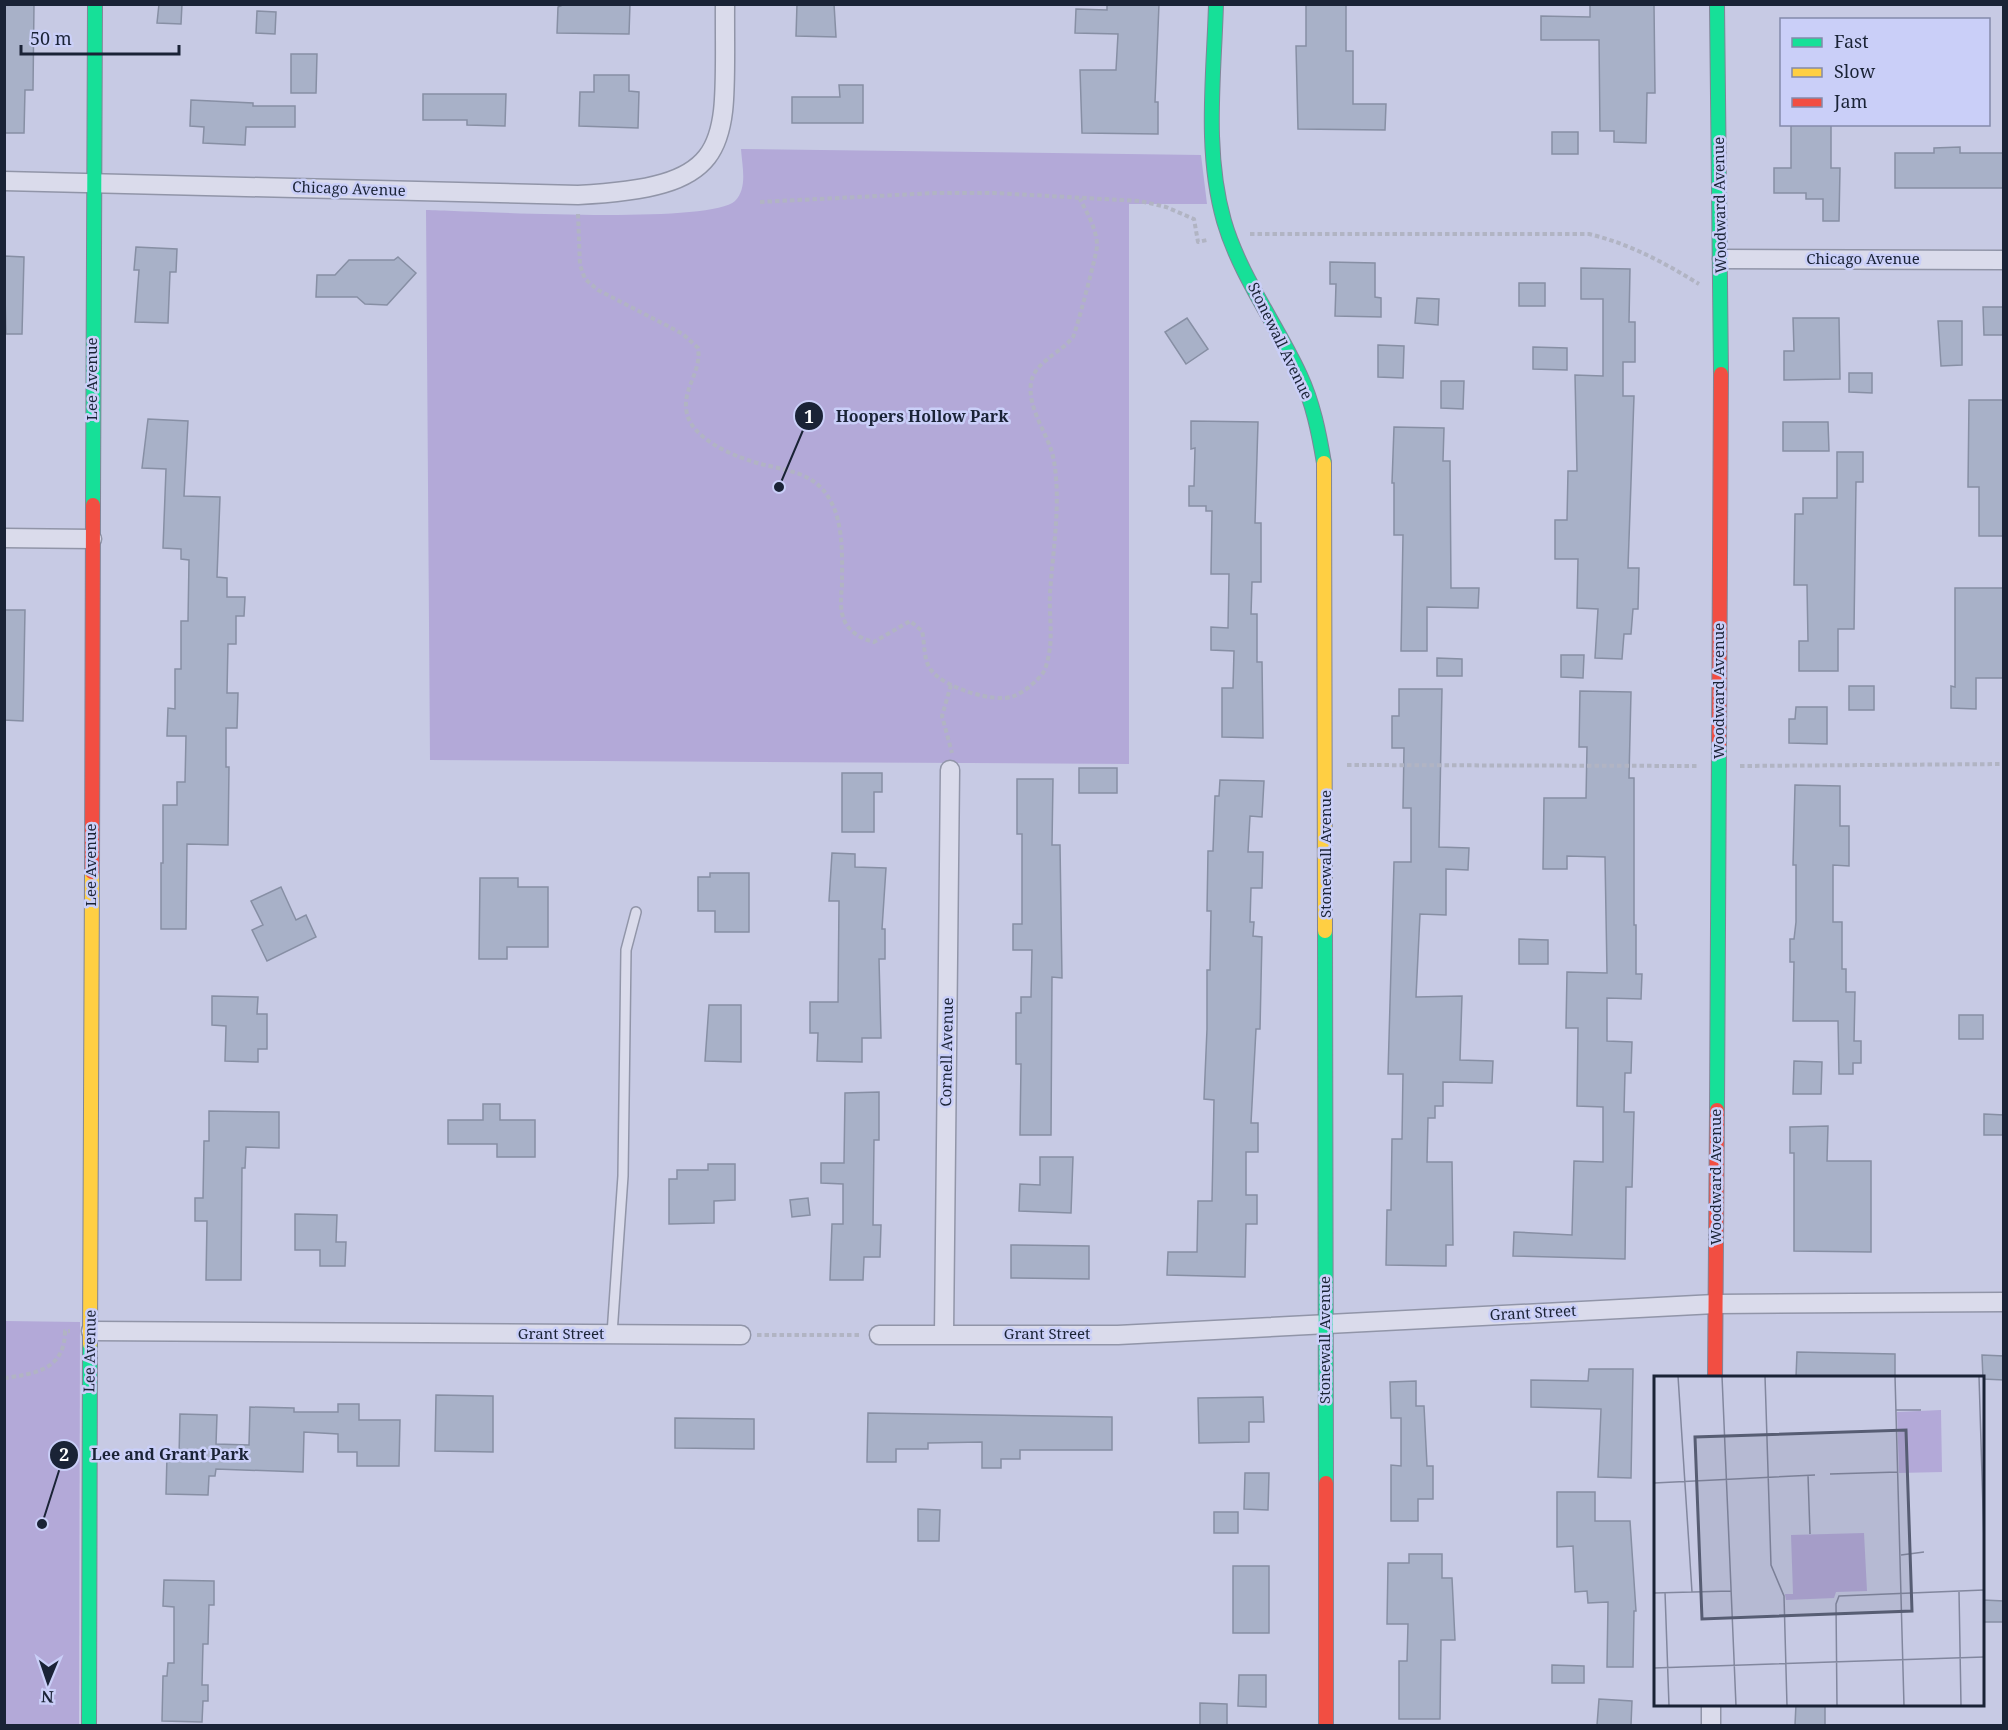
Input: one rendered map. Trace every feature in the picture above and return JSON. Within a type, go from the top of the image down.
[{"type":"street","name":"Lee Avenue","points":[[89,1725],[92,182],[95,4]]},
{"type":"street","name":"Chicago Avenue","points":[[4,181],[578,195],[620,193],[650,188],[691,173],[716,146],[722,129],[725,4]]},
{"type":"street","name":"Stonewall Avenue","points":[[1216,4],[1214,144],[1216,185],[1224,223],[1242,264],[1308,393],[1318,426],[1324,465],[1326,1725]]},
{"type":"street","name":"Woodward Avenue","points":[[1714,1376],[1722,259],[1717,4]]},
{"type":"street","name":"Chicago Avenue","points":[[1722,259],[2004,260]]},
{"type":"street","points":[[4,538],[92,539]]},
{"type":"street","name":"Cornell Avenue","points":[[944,1334],[950,770]]},
{"type":"street","name":"Grant Street","points":[[879,1335],[1118,1335],[1715,1304],[2004,1302]]},
{"type":"street","name":"Grant Street","points":[[91,1331],[741,1335]]},
{"type":"street","points":[[1711,1706],[1711,1725]]},
{"type":"lane","points":[[612,1335],[623,1176],[626,950],[636,912]]},
{"type":"path","points":[[578,195],[578,245],[585,279],[598,290],[683,334],[698,348],[698,368],[686,392],[685,403],[694,429],[706,439],[748,460],[798,472],[820,486],[837,514],[842,557],[841,609],[844,620],[853,632],[874,642],[901,624],[910,621],[918,625],[922,631],[926,660],[931,671],[951,685],[984,696],[1013,696],[1044,672],[1048,660],[1057,486],[1052,448],[1033,405],[1031,382],[1042,364],[1073,337],[1079,325],[1084,294],[1097,245],[1092,222],[1080,199]]},
{"type":"path","points":[[950,770],[953,749],[942,716],[951,685]]},
{"type":"path","points":[[1326,765],[2004,764]]},
{"type":"path","points":[[4,1378],[42,1370],[56,1360],[65,1347],[65,1331],[91,1331]]},
{"type":"path","points":[[741,1335],[879,1335]]},
{"type":"shaded area","points":[[741,149],[1201,155],[1207,204],[1129,204],[1129,764],[430,760],[426,210],[638,215],[682,213],[716,208],[735,201],[742,190]]},
{"type":"shaded area","points":[[5,1321],[80,1322],[79,1725],[5,1726]]},
{"type":"building","points":[[4,4],[34,4],[33,90],[25,90],[24,133],[4,133]]},
{"type":"building","points":[[159,4],[182,4],[181,24],[157,23]]},
{"type":"building","points":[[565,4],[630,4],[629,34],[557,33],[558,7]]},
{"type":"building","points":[[797,4],[834,4],[836,37],[796,36]]},
{"type":"building","points":[[1107,4],[1159,4],[1155,102],[1158,102],[1158,134],[1082,133],[1080,70],[1116,70],[1118,34],[1075,33],[1076,9],[1107,10]]},
{"type":"building","points":[[1306,4],[1346,4],[1346,51],[1353,51],[1353,104],[1386,104],[1385,130],[1298,129],[1296,46],[1306,46]]},
{"type":"building","points":[[1590,4],[1654,4],[1655,93],[1647,93],[1646,143],[1614,142],[1614,131],[1600,131],[1599,40],[1541,40],[1541,16],[1590,17]]},
{"type":"building","points":[[257,11],[276,12],[275,34],[256,33]]},
{"type":"building","points":[[291,54],[317,54],[316,93],[291,93]]},
{"type":"building","points":[[594,75],[629,75],[629,91],[639,92],[638,128],[579,126],[580,92],[594,92]]},
{"type":"building","points":[[839,85],[863,85],[863,123],[792,123],[792,97],[840,97]]},
{"type":"building","points":[[423,94],[506,94],[505,126],[467,125],[467,120],[423,120]]},
{"type":"building","points":[[191,100],[253,103],[253,106],[295,106],[295,127],[246,127],[245,145],[203,143],[204,127],[190,126]]},
{"type":"building","points":[[1791,126],[1831,126],[1831,168],[1840,168],[1839,221],[1823,221],[1823,199],[1806,199],[1806,193],[1774,193],[1774,168],[1791,168]]},
{"type":"building","points":[[1552,132],[1578,132],[1578,154],[1552,154]]},
{"type":"building","points":[[1960,147],[1960,153],[2004,153],[2004,188],[1895,188],[1895,153],[1934,153],[1934,148]]},
{"type":"building","points":[[136,247],[177,249],[176,272],[170,272],[168,323],[135,322],[139,270],[134,270]]},
{"type":"building","points":[[4,256],[24,257],[22,334],[6,334]]},
{"type":"building","points":[[398,257],[416,273],[387,305],[365,304],[357,297],[316,297],[317,275],[335,275],[349,260],[394,260]]},
{"type":"building","points":[[1330,262],[1375,263],[1375,297],[1381,298],[1381,317],[1335,316],[1336,284],[1330,284]]},
{"type":"building","points":[[1581,268],[1630,269],[1629,322],[1635,322],[1635,362],[1623,362],[1623,396],[1634,396],[1628,568],[1639,568],[1638,609],[1633,609],[1631,634],[1624,634],[1622,659],[1595,658],[1598,609],[1577,608],[1578,559],[1555,559],[1555,520],[1567,520],[1568,471],[1577,471],[1575,375],[1603,376],[1603,299],[1581,299]]},
{"type":"building","points":[[1519,283],[1545,283],[1545,306],[1519,306]]},
{"type":"building","points":[[1417,298],[1439,299],[1438,325],[1415,323]]},
{"type":"building","points":[[1983,307],[2004,307],[2004,335],[1984,335]]},
{"type":"building","points":[[1187,318],[1208,349],[1186,364],[1165,332]]},
{"type":"building","points":[[1793,318],[1839,318],[1840,379],[1784,380],[1784,351],[1794,351]]},
{"type":"building","points":[[1938,321],[1962,321],[1962,365],[1941,366]]},
{"type":"building","points":[[1378,345],[1404,346],[1403,378],[1378,377]]},
{"type":"building","points":[[1533,347],[1567,348],[1567,370],[1533,369]]},
{"type":"building","points":[[1849,373],[1872,373],[1872,393],[1849,392]]},
{"type":"building","points":[[1441,381],[1464,381],[1463,409],[1441,408]]},
{"type":"building","points":[[1969,400],[2004,400],[2004,536],[1979,536],[1979,487],[1968,487]]},
{"type":"building","points":[[148,419],[188,421],[184,496],[220,497],[217,577],[227,578],[227,597],[245,597],[244,616],[236,616],[236,644],[228,644],[227,693],[238,693],[237,728],[226,728],[226,767],[229,767],[228,845],[187,844],[186,929],[161,929],[161,863],[163,863],[163,805],[177,805],[177,782],[185,782],[186,736],[167,736],[168,708],[175,709],[175,669],[181,669],[181,621],[188,621],[189,560],[181,559],[181,549],[163,548],[166,469],[142,468]]},
{"type":"building","points":[[1191,421],[1258,422],[1255,523],[1261,523],[1261,582],[1252,582],[1251,614],[1257,614],[1257,662],[1262,662],[1263,738],[1222,737],[1222,688],[1233,688],[1234,651],[1211,650],[1211,627],[1228,628],[1229,574],[1211,574],[1212,511],[1206,511],[1206,506],[1189,506],[1189,486],[1194,486],[1195,448],[1191,449]]},
{"type":"building","points":[[1783,422],[1828,422],[1829,451],[1783,451]]},
{"type":"building","points":[[1394,427],[1444,428],[1443,461],[1450,461],[1451,588],[1479,588],[1478,608],[1427,607],[1427,651],[1401,651],[1403,535],[1394,535],[1394,483],[1392,483]]},
{"type":"building","points":[[1837,452],[1863,452],[1863,482],[1856,482],[1854,629],[1838,629],[1838,671],[1799,671],[1799,641],[1808,641],[1807,585],[1794,585],[1795,514],[1803,514],[1803,498],[1837,498]]},
{"type":"building","points":[[1955,588],[2004,588],[2004,678],[1976,678],[1976,709],[1951,708],[1951,686],[1955,687]]},
{"type":"building","points":[[4,610],[25,610],[23,721],[4,720]]},
{"type":"building","points":[[1561,655],[1584,655],[1583,678],[1561,677]]},
{"type":"building","points":[[1437,658],[1462,659],[1462,676],[1437,676]]},
{"type":"building","points":[[1849,686],[1874,686],[1874,710],[1849,710]]},
{"type":"building","points":[[1399,689],[1442,689],[1439,847],[1469,848],[1468,870],[1446,869],[1446,915],[1420,914],[1416,997],[1462,996],[1460,1060],[1493,1061],[1492,1083],[1443,1082],[1443,1106],[1435,1106],[1435,1118],[1428,1118],[1427,1162],[1452,1162],[1453,1245],[1446,1245],[1446,1266],[1386,1265],[1387,1210],[1391,1210],[1392,1139],[1402,1139],[1403,1074],[1388,1074],[1394,862],[1411,862],[1411,808],[1403,808],[1404,748],[1392,748],[1392,716],[1399,716]]},
{"type":"building","points":[[1580,691],[1631,692],[1629,778],[1634,778],[1634,925],[1636,925],[1636,974],[1642,974],[1641,999],[1607,998],[1607,1041],[1632,1042],[1631,1073],[1625,1073],[1624,1112],[1634,1112],[1632,1187],[1626,1187],[1625,1259],[1513,1256],[1514,1232],[1572,1235],[1574,1161],[1603,1162],[1603,1107],[1577,1106],[1578,1028],[1566,1028],[1567,972],[1607,973],[1605,857],[1567,856],[1567,869],[1543,869],[1544,798],[1586,798],[1587,747],[1579,747]]},
{"type":"building","points":[[1796,707],[1827,707],[1827,744],[1789,743],[1789,719],[1795,719]]},
{"type":"building","points":[[1079,768],[1117,768],[1117,793],[1079,793]]},
{"type":"building","points":[[842,773],[882,773],[882,792],[874,792],[874,832],[842,832]]},
{"type":"building","points":[[1017,779],[1053,779],[1052,845],[1060,845],[1062,978],[1052,977],[1051,1135],[1020,1135],[1021,1064],[1016,1064],[1016,1013],[1021,1013],[1021,997],[1031,997],[1032,950],[1013,950],[1013,924],[1022,924],[1022,834],[1017,834]]},
{"type":"building","points":[[1220,780],[1264,781],[1262,817],[1250,816],[1248,852],[1263,852],[1262,888],[1251,888],[1250,922],[1254,922],[1253,936],[1262,937],[1260,1029],[1256,1029],[1251,1123],[1258,1123],[1258,1152],[1246,1152],[1246,1195],[1257,1195],[1257,1224],[1246,1224],[1245,1277],[1167,1275],[1168,1252],[1197,1252],[1198,1201],[1212,1201],[1214,1100],[1204,1099],[1207,970],[1210,970],[1211,911],[1207,911],[1208,851],[1213,851],[1215,796],[1219,796]]},
{"type":"building","points":[[1795,785],[1840,786],[1840,826],[1849,826],[1849,866],[1833,865],[1833,922],[1842,922],[1842,969],[1846,969],[1846,992],[1855,992],[1854,1041],[1861,1041],[1861,1063],[1853,1063],[1853,1074],[1839,1074],[1838,1021],[1793,1021],[1794,962],[1790,962],[1790,939],[1794,939],[1796,922],[1796,865],[1793,865]]},
{"type":"building","points":[[832,853],[855,854],[855,867],[886,868],[882,929],[885,929],[885,959],[879,959],[881,1038],[862,1038],[862,1062],[817,1061],[818,1033],[810,1033],[810,1002],[838,1002],[839,901],[829,901]]},
{"type":"building","points":[[710,873],[749,873],[749,932],[715,932],[715,911],[698,911],[698,877],[710,877]]},
{"type":"building","points":[[480,878],[518,878],[518,887],[548,887],[548,947],[507,947],[507,959],[479,959]]},
{"type":"building","points":[[281,887],[296,920],[306,915],[316,937],[267,961],[252,930],[263,925],[251,901]]},
{"type":"building","points":[[1519,939],[1548,940],[1548,964],[1519,964]]},
{"type":"building","points":[[212,996],[258,997],[257,1014],[267,1014],[267,1049],[258,1049],[258,1062],[225,1061],[226,1026],[212,1025]]},
{"type":"building","points":[[709,1005],[741,1005],[741,1062],[705,1061]]},
{"type":"building","points":[[1959,1015],[1983,1015],[1983,1039],[1959,1039]]},
{"type":"building","points":[[1794,1061],[1822,1062],[1821,1094],[1793,1094]]},
{"type":"building","points":[[879,1092],[879,1140],[874,1140],[873,1225],[881,1225],[880,1257],[864,1257],[863,1280],[830,1280],[832,1224],[843,1224],[843,1184],[821,1183],[821,1163],[844,1163],[845,1093]]},
{"type":"building","points":[[483,1104],[500,1104],[500,1120],[535,1120],[535,1157],[497,1157],[497,1144],[448,1144],[448,1120],[483,1120]]},
{"type":"building","points":[[209,1111],[279,1112],[279,1148],[246,1147],[245,1168],[242,1168],[241,1280],[206,1280],[207,1221],[195,1221],[195,1198],[203,1198],[204,1141],[209,1141]]},
{"type":"building","points":[[1984,1114],[2004,1115],[2004,1135],[1984,1135]]},
{"type":"building","points":[[1828,1126],[1827,1161],[1871,1161],[1871,1252],[1794,1251],[1794,1153],[1790,1153],[1790,1127]]},
{"type":"building","points":[[1040,1157],[1073,1157],[1071,1213],[1019,1211],[1020,1184],[1040,1185]]},
{"type":"building","points":[[708,1164],[735,1164],[735,1200],[714,1201],[714,1223],[669,1224],[669,1179],[677,1179],[677,1170],[708,1170]]},
{"type":"building","points":[[808,1198],[810,1215],[792,1217],[790,1200]]},
{"type":"building","points":[[295,1214],[337,1215],[336,1242],[346,1242],[345,1266],[320,1266],[320,1250],[295,1250]]},
{"type":"building","points":[[1011,1245],[1089,1246],[1089,1279],[1011,1278]]},
{"type":"building","points":[[1797,1352],[1895,1354],[1895,1376],[1796,1376]]},
{"type":"building","points":[[1982,1355],[2004,1356],[2004,1380],[1984,1379]]},
{"type":"building","points":[[1589,1369],[1633,1369],[1631,1478],[1598,1477],[1601,1409],[1531,1407],[1531,1380],[1588,1381]]},
{"type":"building","points":[[1416,1381],[1416,1406],[1424,1406],[1427,1466],[1433,1466],[1433,1499],[1418,1499],[1418,1521],[1391,1521],[1391,1465],[1401,1466],[1401,1418],[1391,1418],[1390,1382]]},
{"type":"building","points":[[436,1395],[493,1396],[493,1452],[435,1451]]},
{"type":"building","points":[[1263,1397],[1264,1422],[1249,1422],[1249,1442],[1199,1443],[1198,1398]]},
{"type":"building","points":[[338,1404],[359,1404],[359,1420],[400,1420],[399,1466],[357,1466],[357,1452],[338,1452],[338,1434],[304,1432],[303,1472],[216,1469],[215,1476],[209,1476],[208,1495],[166,1494],[167,1456],[179,1456],[180,1414],[217,1415],[216,1444],[249,1445],[250,1407],[294,1408],[294,1412],[338,1412]]},
{"type":"building","points":[[868,1413],[1112,1417],[1112,1450],[1020,1450],[1020,1459],[1001,1459],[1001,1468],[982,1468],[982,1442],[928,1443],[928,1449],[896,1449],[896,1462],[867,1462]]},
{"type":"building","points":[[675,1418],[754,1419],[754,1449],[675,1448]]},
{"type":"building","points":[[1245,1473],[1269,1473],[1268,1510],[1244,1509]]},
{"type":"building","points":[[1557,1492],[1595,1492],[1595,1521],[1630,1521],[1636,1611],[1634,1611],[1633,1667],[1607,1667],[1608,1602],[1588,1603],[1587,1591],[1575,1592],[1573,1546],[1557,1547]]},
{"type":"building","points":[[918,1509],[940,1510],[939,1541],[918,1541]]},
{"type":"building","points":[[1214,1512],[1238,1512],[1238,1533],[1214,1533]]},
{"type":"building","points":[[1409,1554],[1442,1554],[1442,1578],[1452,1578],[1455,1640],[1441,1640],[1440,1719],[1399,1719],[1399,1661],[1407,1661],[1408,1624],[1387,1624],[1388,1563],[1409,1563]]},
{"type":"building","points":[[1233,1566],[1269,1566],[1269,1633],[1233,1633]]},
{"type":"building","points":[[164,1580],[214,1581],[214,1605],[209,1605],[208,1644],[203,1644],[202,1685],[208,1685],[208,1701],[203,1701],[202,1722],[162,1721],[163,1676],[167,1676],[168,1663],[174,1663],[174,1607],[163,1606]]},
{"type":"building","points":[[1984,1600],[2004,1601],[2004,1622],[1984,1622]]},
{"type":"building","points":[[1552,1665],[1584,1666],[1584,1683],[1552,1683]]},
{"type":"building","points":[[1239,1675],[1266,1675],[1266,1707],[1238,1706]]},
{"type":"building","points":[[1599,1699],[1632,1701],[1631,1725],[1597,1725]]},
{"type":"building","points":[[1200,1703],[1227,1704],[1227,1725],[1200,1725]]},
{"type":"building","points":[[1796,1706],[1825,1706],[1825,1725],[1795,1725]]},
{"type":"traffic: fast","points":[[93,505],[95,4]]},
{"type":"traffic: fast","points":[[1216,4],[1212,141],[1218,195],[1224,221],[1239,261],[1305,386],[1315,418],[1324,463]]},
{"type":"traffic: fast","points":[[1717,4],[1721,374]]},
{"type":"traffic: fast","points":[[1717,1110],[1719,745]]},
{"type":"traffic: fast","points":[[1325,931],[1326,1483]]},
{"type":"traffic: fast","points":[[89,1726],[90,1344]]},
{"type":"traffic: slow","points":[[1324,463],[1325,931]]},
{"type":"traffic: slow","points":[[90,1344],[92,872]]},
{"type":"traffic: jam","points":[[1719,745],[1721,374]]},
{"type":"traffic: jam","points":[[92,872],[93,505]]},
{"type":"traffic: jam","points":[[1715,1376],[1717,1110]]},
{"type":"traffic: jam","points":[[1326,1483],[1326,1726]]},
{"type":"place","name":"Hoopers Hollow Park","points":[[779,487]]},
{"type":"place","name":"Lee and Grant Park","points":[[42,1524]]}]
